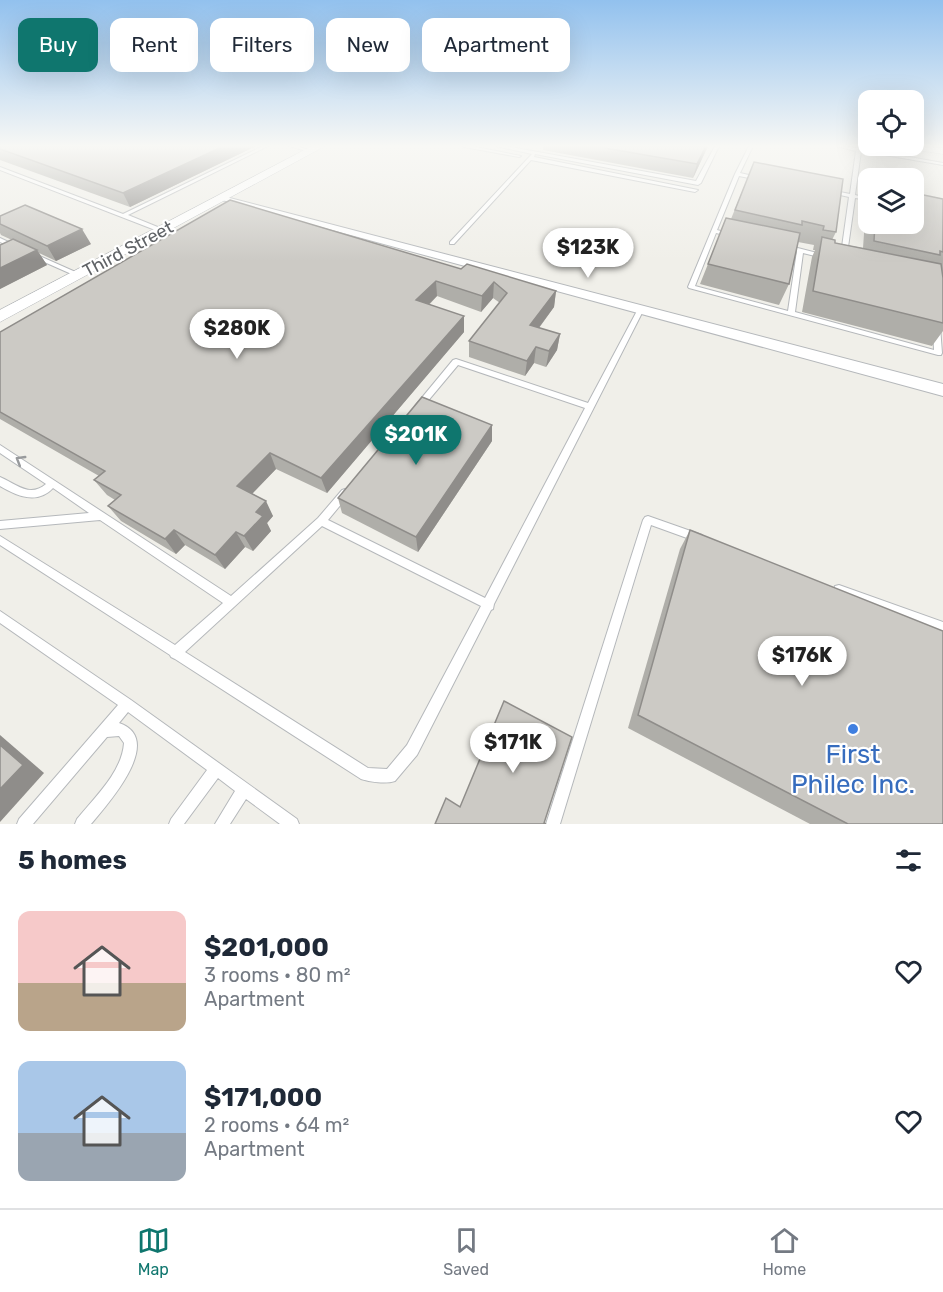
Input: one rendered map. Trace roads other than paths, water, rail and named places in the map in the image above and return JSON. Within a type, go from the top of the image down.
[{"type":"street","name":"Third Street","points":[[0,317],[249,184]]},
{"type":"street","points":[[225,198],[943,390]]},
{"type":"lane","points":[[43,184],[163,231]]},
{"type":"lane","points":[[124,215],[187,184]]},
{"type":"lane","points":[[452,243],[506,184]]},
{"type":"lane","points":[[666,184],[695,190]]},
{"type":"lane","points":[[734,184],[691,287],[939,353],[937,318]]},
{"type":"lane","points":[[778,246],[843,261],[853,184]]},
{"type":"lane","points":[[817,190],[858,197]]},
{"type":"lane","points":[[714,231],[736,236]]},
{"type":"lane","points":[[0,240],[18,248],[9,253]]},
{"type":"lane","points":[[790,313],[800,251]]},
{"type":"lane","points":[[29,253],[78,275]]},
{"type":"lane","points":[[0,540],[366,774],[390,776],[412,750],[641,309]]},
{"type":"lane","points":[[411,415],[456,362],[591,407]]},
{"type":"lane","points":[[0,448],[231,602]]},
{"type":"lane","points":[[0,481],[19,494],[47,491],[52,483]]},
{"type":"lane","points":[[175,653],[321,521],[351,486]]},
{"type":"lane","points":[[0,525],[100,516]]},
{"type":"lane","points":[[553,824],[648,520],[713,544]]},
{"type":"lane","points":[[321,521],[489,605]]},
{"type":"lane","points":[[823,584],[943,628]]},
{"type":"lane","points":[[0,616],[127,704],[292,824]]},
{"type":"lane","points":[[24,824],[127,704]]},
{"type":"lane","points":[[82,824],[122,772],[130,751],[131,740],[126,733],[110,729],[101,733]]},
{"type":"lane","points":[[176,824],[216,769]]},
{"type":"lane","points":[[222,824],[244,789]]},
{"type":"place","name":"First Philec Inc.","points":[[853,729]]}]
